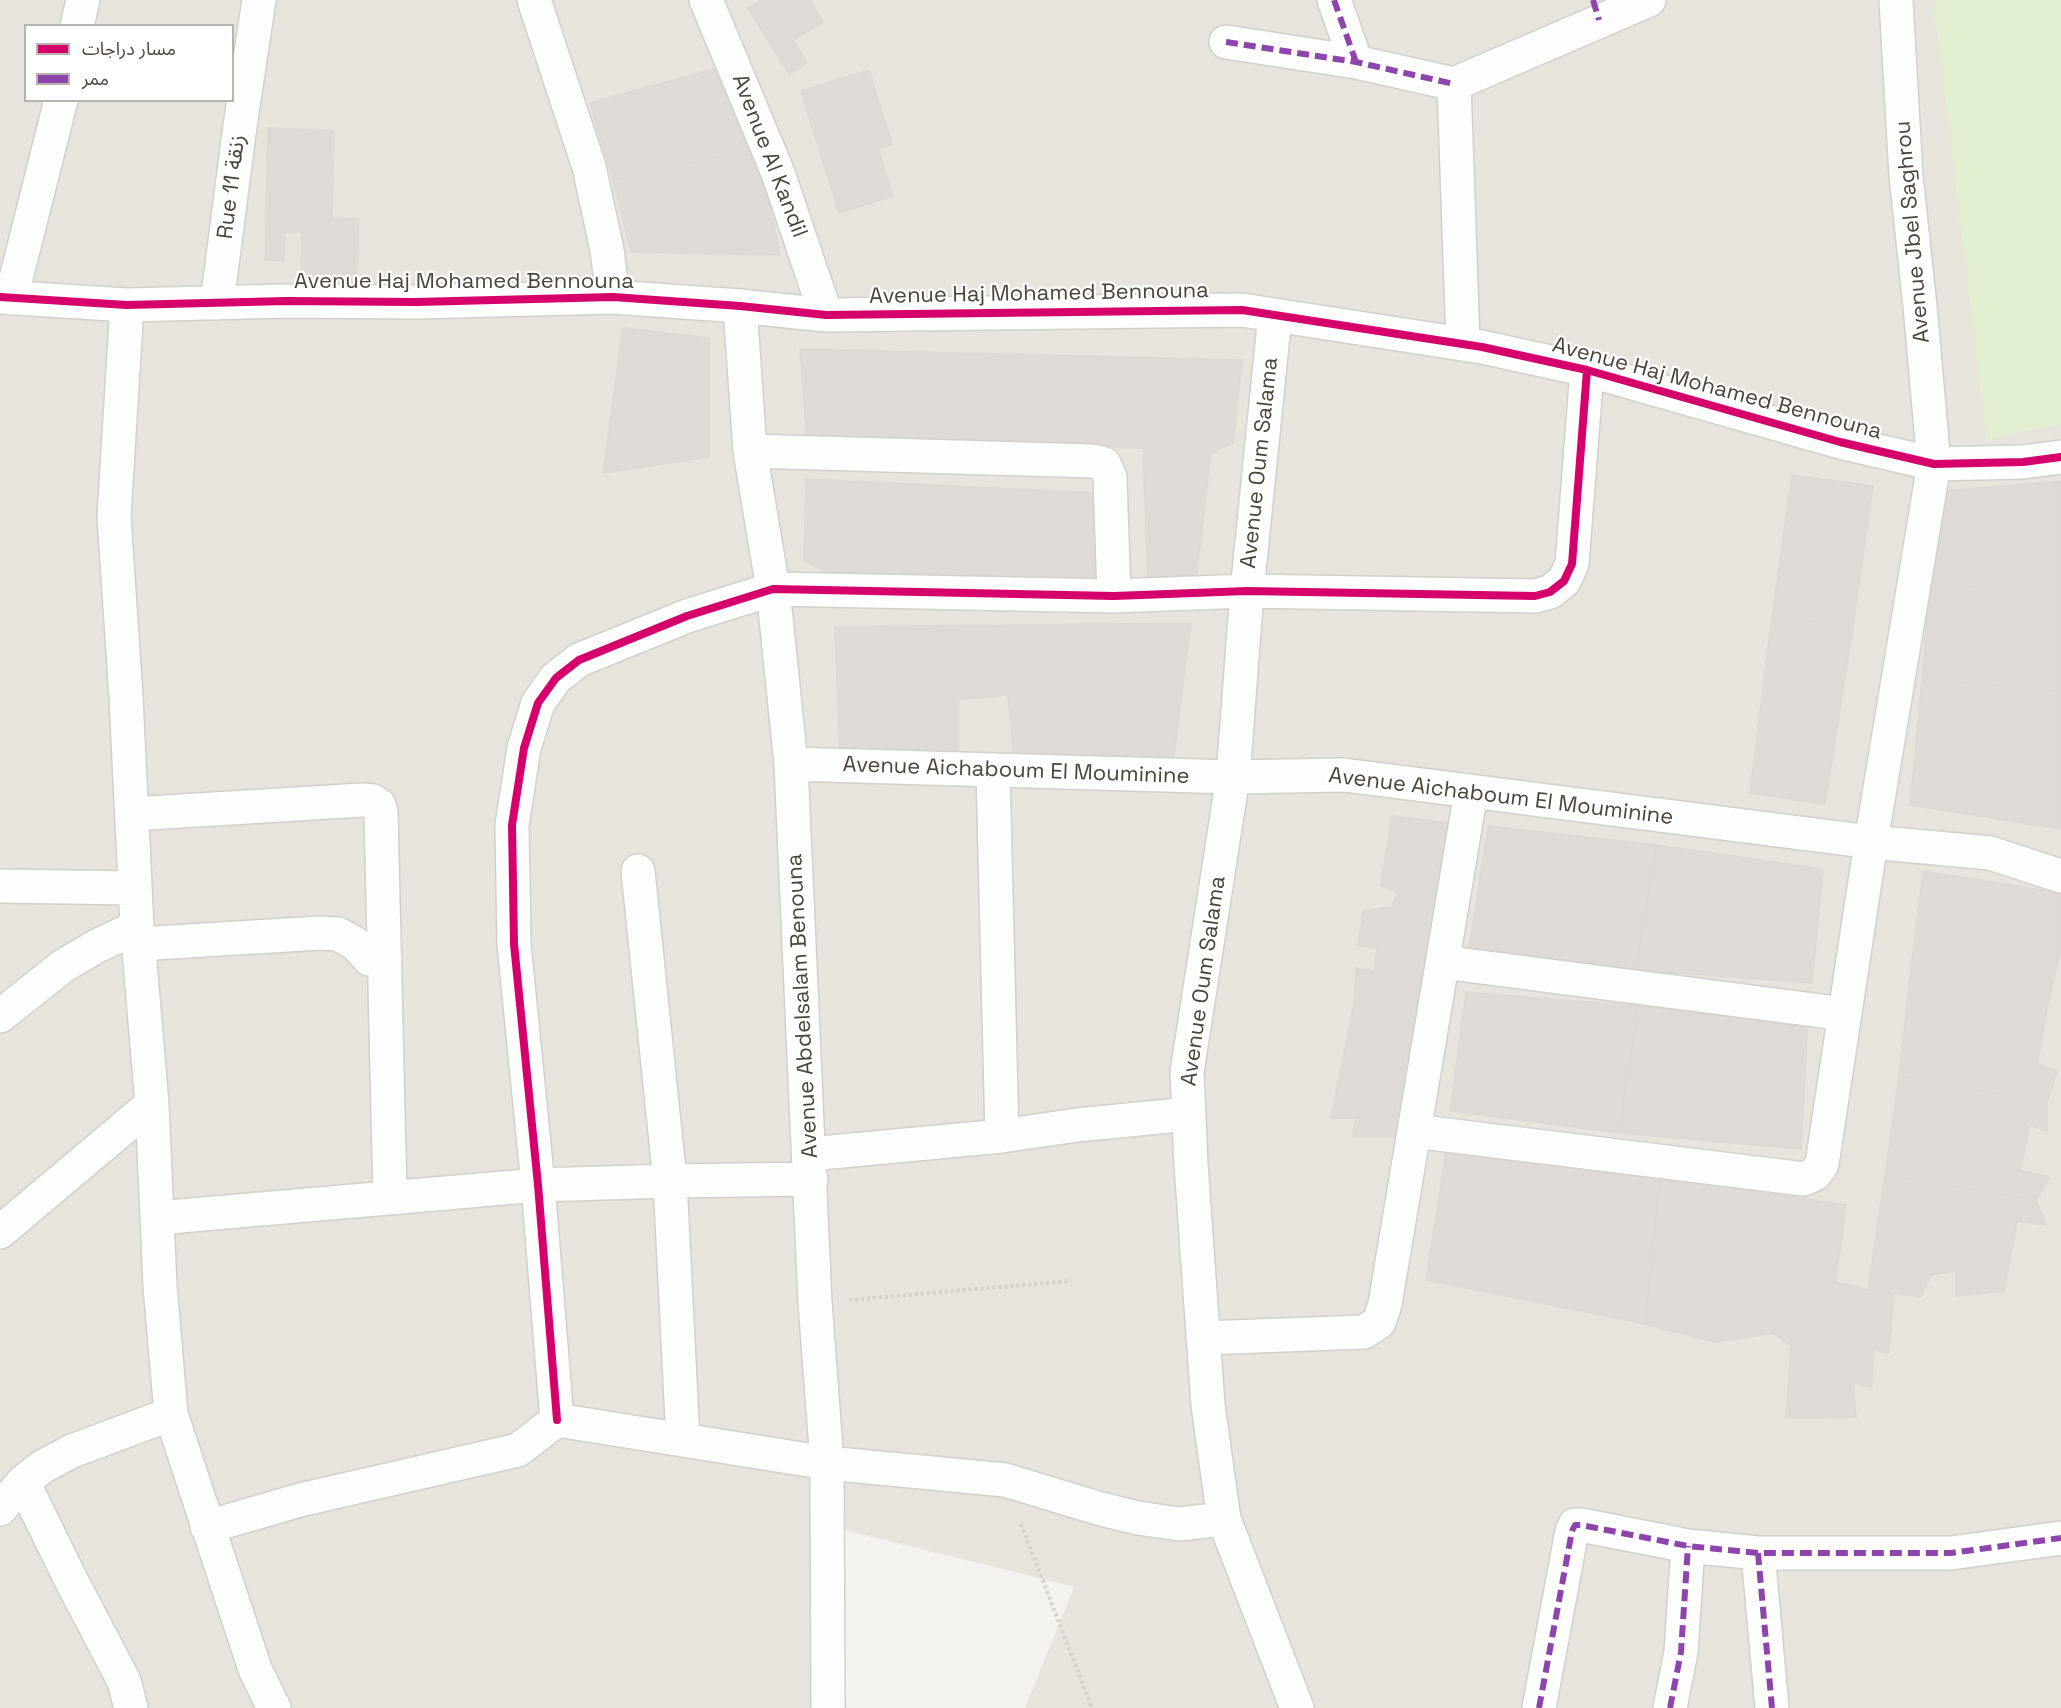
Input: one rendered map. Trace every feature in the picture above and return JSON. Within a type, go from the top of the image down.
[{"type":"street","points":[[77,24],[83,0]]},
{"type":"street","name":"Rue 11 زنقة","points":[[217,303],[259,0]]},
{"type":"street","points":[[534,0],[589,167],[608,250],[613,297]]},
{"type":"street","name":"Avenue Al Kandil","points":[[706,0],[778,173],[826,315]]},
{"type":"street","points":[[1334,0],[1356,62]]},
{"type":"street","points":[[1226,42],[1356,62],[1454,84],[1596,10],[1649,0]]},
{"type":"street","name":"Avenue Jbel Saghrou","points":[[1414,1131],[1804,1179],[1815,1174],[1822,1164],[1871,842],[1934,464],[1906,176],[1896,0]]},
{"type":"street","points":[[1454,84],[1463,343]]},
{"type":"street","points":[[6,298],[60,102]]},
{"type":"street","name":"Avenue Haj Mohamed Bennouna","points":[[6,298],[127,305],[613,297],[826,315],[1231,310],[1463,343],[1587,370],[1840,442],[1934,464],[2023,462],[2061,457]]},
{"type":"street","points":[[127,305],[114,517],[126,696],[137,936],[152,1104],[160,1286],[171,1414],[255,1669],[274,1708]]},
{"type":"street","name":"Avenue Abdelsalam Benouna","points":[[740,306],[750,451],[773,589],[791,764],[811,1166],[815,1302],[827,1462],[828,1708]]},
{"type":"street","name":"Avenue Oum Salama","points":[[1275,315],[1247,591],[1233,777],[1187,1072],[1208,1405],[1224,1519],[1297,1708]]},
{"type":"street","points":[[557,1420],[538,1185],[514,944],[513,825],[524,748],[538,703],[556,678],[579,660],[687,616],[773,589],[1114,596],[1247,591],[1535,596],[1550,591],[1564,581],[1572,564],[1587,370]]},
{"type":"street","points":[[750,451],[1082,461],[1104,464],[1110,477],[1114,596]]},
{"type":"street","name":"Avenue Aichaboum El Mouminine","points":[[791,764],[1233,777],[1344,775],[1871,842],[1990,852],[2061,876]]},
{"type":"street","points":[[993,771],[1002,1136]]},
{"type":"street","points":[[1203,1338],[1364,1332],[1379,1322],[1385,1304],[1470,792]]},
{"type":"street","points":[[132,814],[373,801],[378,805],[381,812],[390,1198]]},
{"type":"street","points":[[638,871],[670,1181],[683,1440]]},
{"type":"street","points":[[0,886],[135,888]]},
{"type":"street","points":[[0,1016],[63,966],[97,945],[137,936],[338,934],[356,944],[369,959],[385,960]]},
{"type":"street","points":[[1442,962],[1845,1014]]},
{"type":"street","points":[[0,1232],[152,1104]]},
{"type":"street","points":[[157,1218],[538,1185],[670,1181],[811,1166],[1077,1125],[1189,1114]]},
{"type":"street","points":[[0,1509],[23,1482],[42,1467],[72,1451],[171,1414]]},
{"type":"street","points":[[207,1527],[300,1500],[518,1450],[557,1420],[827,1462],[1005,1480],[1138,1518],[1179,1524],[1224,1519]]},
{"type":"street","points":[[23,1482],[124,1681],[131,1708]]},
{"type":"street","points":[[1539,1708],[1575,1525],[1688,1546],[1758,1553],[1951,1553],[2061,1538]]},
{"type":"street","points":[[1670,1708],[1681,1652],[1688,1546]]},
{"type":"street","points":[[1758,1553],[1772,1708]]},
{"type":"path","points":[[815,1302],[1071,1281]]},
{"type":"path","points":[[1005,1480],[1092,1708]]},
{"type":"shaded area","points":[[0,0],[2061,0],[2061,1708],[1025,1708],[1074,1587],[816,1523],[815,1708],[0,1708]]},
{"type":"green space","points":[[1933,0],[2061,0],[2061,424],[1986,440]]},
{"type":"building","points":[[762,0],[810,0],[823,22],[793,40],[807,63],[789,74],[748,8]]},
{"type":"building","points":[[714,69],[758,148],[613,180],[590,103]]},
{"type":"building","points":[[869,70],[892,144],[878,149],[893,196],[839,213],[801,91]]},
{"type":"building","points":[[268,128],[334,131],[332,218],[359,219],[357,282],[301,280],[302,232],[285,232],[284,261],[265,260]]},
{"type":"building","points":[[758,148],[780,255],[631,252],[613,180]]},
{"type":"building","points":[[623,328],[709,338],[709,457],[603,473]]},
{"type":"building","points":[[800,349],[1242,360],[1233,443],[1211,453],[1195,588],[1148,584],[1143,448],[807,440]]},
{"type":"building","points":[[1792,475],[1873,486],[1853,627],[1772,616]]},
{"type":"building","points":[[806,479],[1099,493],[1098,585],[838,578],[804,560]]},
{"type":"building","points":[[2061,481],[2061,595],[1930,583],[1944,491]]},
{"type":"building","points":[[1930,583],[2061,595],[2061,691],[1922,679]]},
{"type":"building","points":[[1772,616],[1853,627],[1825,804],[1750,793]]},
{"type":"building","points":[[1191,623],[1173,764],[1014,760],[1008,695],[958,700],[958,760],[840,755],[835,627]]},
{"type":"building","points":[[1922,679],[2061,691],[2061,829],[1910,805]]},
{"type":"building","points":[[1392,816],[1451,823],[1429,1000],[1355,999],[1356,968],[1374,971],[1377,948],[1358,945],[1363,911],[1391,907],[1398,893],[1381,885]]},
{"type":"building","points":[[1488,826],[1656,845],[1636,970],[1469,949]]},
{"type":"building","points":[[1656,845],[1823,869],[1812,983],[1636,970]]},
{"type":"building","points":[[1923,871],[2061,893],[2061,948],[2049,1000],[1910,977]]},
{"type":"building","points":[[1910,977],[2049,1000],[2037,1064],[2057,1071],[2047,1103],[1899,1076]]},
{"type":"building","points":[[1466,992],[1638,1006],[1619,1133],[1450,1111]]},
{"type":"building","points":[[1355,999],[1429,1000],[1410,1136],[1353,1136],[1356,1118],[1331,1118]]},
{"type":"building","points":[[1638,1006],[1808,1018],[1801,1149],[1619,1133]]},
{"type":"building","points":[[1899,1076],[2047,1103],[2047,1131],[2030,1125],[2020,1170],[2050,1178],[2036,1200],[1885,1175]]},
{"type":"building","points":[[1447,1146],[1660,1177],[1645,1324],[1426,1280]]},
{"type":"building","points":[[1885,1175],[2036,1200],[2046,1225],[2017,1221],[2004,1291],[1956,1296],[1956,1271],[1931,1275],[1921,1297],[1868,1290]]},
{"type":"building","points":[[1660,1177],[1846,1205],[1836,1282],[1894,1294],[1889,1353],[1873,1350],[1872,1387],[1853,1382],[1856,1417],[1786,1418],[1791,1346],[1773,1333],[1715,1342],[1645,1324]]},
{"type":"marked path","points":[[1334,0],[1356,62]]},
{"type":"marked path","points":[[1593,0],[1599,20]]},
{"type":"marked path","points":[[1226,42],[1356,62],[1454,84]]},
{"type":"marked path","points":[[1539,1708],[1575,1525],[1688,1546],[1758,1553],[1951,1553],[2061,1538]]},
{"type":"marked path","points":[[1670,1708],[1681,1652],[1688,1546]]},
{"type":"marked path","points":[[1758,1553],[1772,1708]]},
{"type":"cycle path","points":[[0,297],[127,305],[613,297],[826,315],[1242,310],[1482,347],[1587,370],[1840,442],[1934,464],[2023,462],[2061,457]]},
{"type":"cycle path","points":[[557,1420],[538,1185],[514,944],[512,825],[524,748],[538,703],[556,678],[579,660],[687,616],[773,589],[1114,596],[1247,591],[1535,596],[1550,592],[1564,581],[1572,564],[1587,370]]}]
